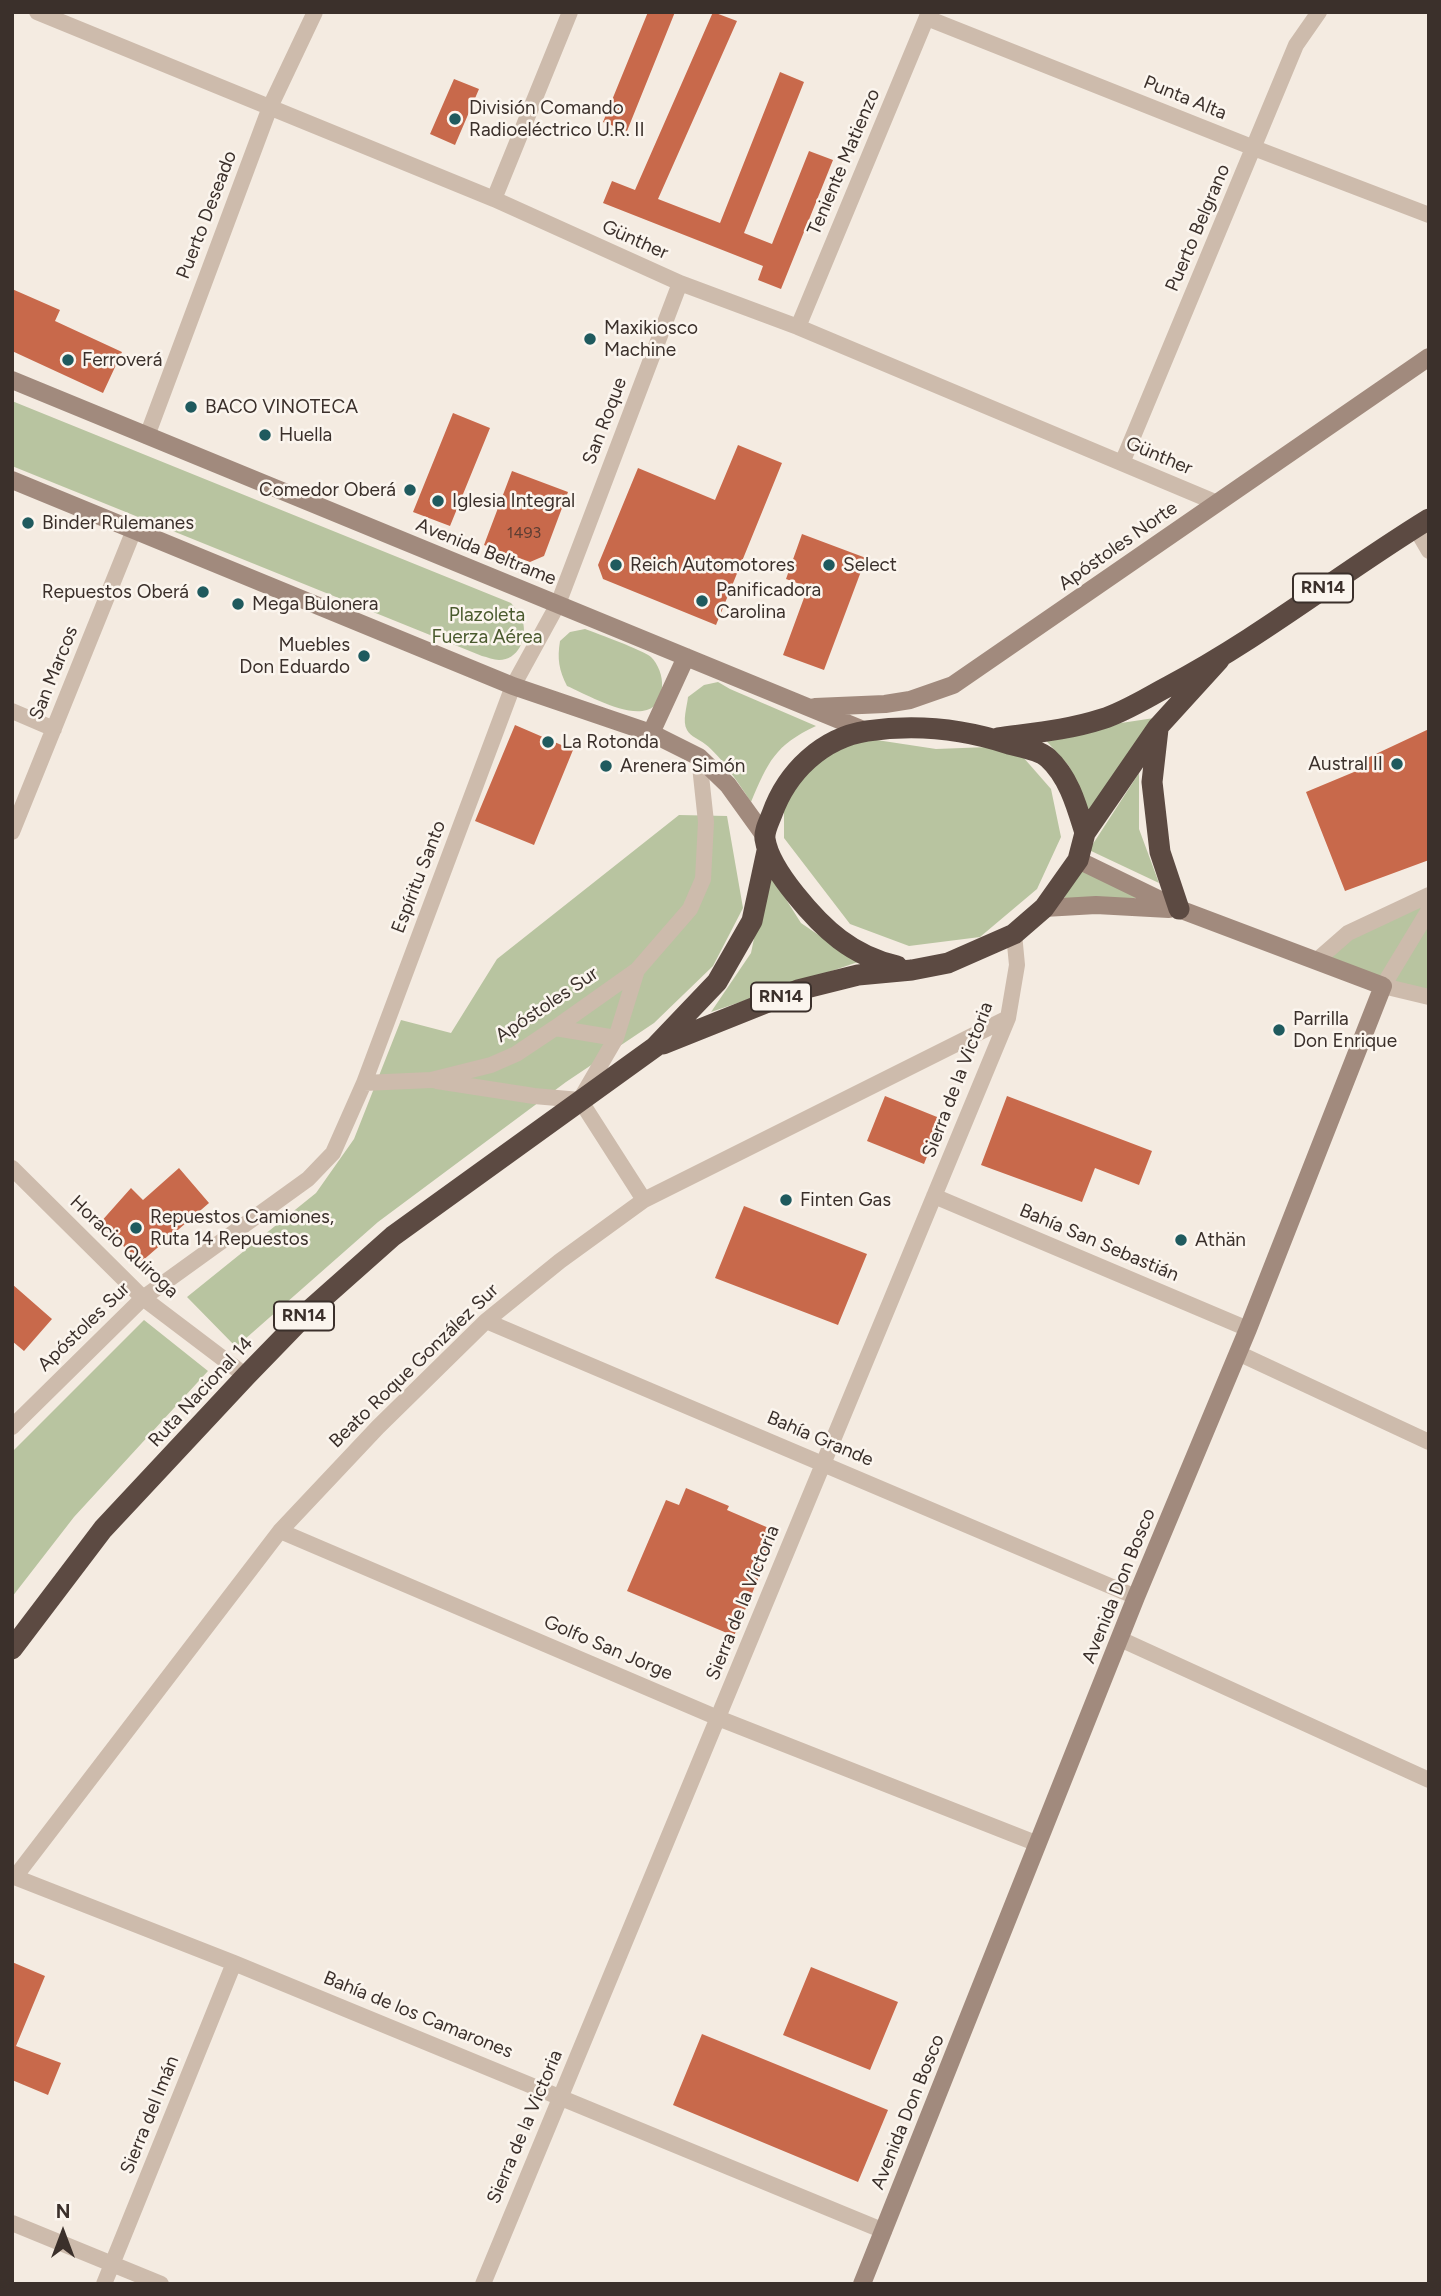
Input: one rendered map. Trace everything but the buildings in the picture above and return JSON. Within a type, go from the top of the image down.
[{"type":"highway","name":"Ruta Nacional 14","points":[[992,738],[1063,729],[1105,719],[1219,660],[1422,523]]},
{"type":"highway","name":"Ruta Nacional 14","points":[[655,1047],[798,990],[858,975],[912,970],[948,963],[1014,934],[1044,908],[1078,860],[1085,833],[1158,727],[1219,660]]},
{"type":"highway","points":[[1158,727],[1153,782],[1160,852],[1179,909]]},
{"type":"highway","name":"Ruta Nacional 14","points":[[12,1649],[103,1529],[313,1307],[393,1236],[655,1047],[718,982],[752,921],[777,798],[800,765],[830,743],[866,731],[936,728],[992,738],[1047,756],[1072,790],[1085,833]]},
{"type":"highway","name":"Ruta Nacional 14","points":[[766,843],[785,881],[812,915],[845,945],[875,961],[912,970]]},
{"type":"main road","name":"Apóstoles Norte","points":[[808,707],[910,701],[953,685],[1429,357]]},
{"type":"main road","name":"Avenida Beltrame","points":[[12,380],[866,731]]},
{"type":"main road","points":[[12,481],[513,686],[651,733],[699,757],[728,785],[766,843]]},
{"type":"main road","points":[[651,733],[686,657]]},
{"type":"main road","points":[[1078,860],[1179,909],[1383,986]]},
{"type":"main road","points":[[1044,908],[1096,905],[1179,909]]},
{"type":"main road","name":"Avenida Don Bosco","points":[[862,2284],[1136,1597],[1248,1329],[1383,986]]},
{"type":"street","name":"Günther","points":[[37,12],[494,199],[680,283],[798,327],[1217,503]]},
{"type":"street","name":"Puerto Deseado","points":[[147,436],[270,107],[315,12]]},
{"type":"street","points":[[494,199],[570,12]]},
{"type":"street","name":"Puerto Belgrano","points":[[1122,463],[1297,45],[1319,12]]},
{"type":"street","name":"Punta Alta","points":[[928,15],[1254,148],[1429,215]]},
{"type":"street","name":"Teniente Matienzo","points":[[798,327],[928,15]]},
{"type":"street","name":"San Roque","points":[[513,686],[558,604],[680,283]]},
{"type":"street","points":[[1422,523],[1429,551]]},
{"type":"street","name":"San Marcos","points":[[12,832],[134,530]]},
{"type":"street","name":"Espíritu Santo","points":[[364,1083],[513,686]]},
{"type":"street","points":[[12,711],[54,729]]},
{"type":"street","name":"Apóstoles Sur","points":[[12,1427],[143,1298],[308,1179],[333,1153],[364,1083],[431,1080],[491,1065],[516,1054],[637,970],[690,909],[703,879],[706,822],[699,757]]},
{"type":"street","points":[[1316,961],[1348,933],[1429,895]]},
{"type":"street","name":"Avenida Don Bosco","points":[[1383,986],[1429,910]]},
{"type":"street","name":"Sierra de la Victoria","points":[[483,2284],[1008,1018],[1017,965],[1014,934]]},
{"type":"street","points":[[580,1100],[616,1038],[637,970]]},
{"type":"street","points":[[1383,986],[1429,997]]},
{"type":"street","name":"Beato Roque González Sur","points":[[14,1876],[281,1531],[378,1427],[486,1321],[560,1261],[644,1200],[1008,1018]]},
{"type":"street","points":[[555,1028],[616,1038]]},
{"type":"street","points":[[431,1080],[512,1093],[580,1100]]},
{"type":"street","points":[[580,1100],[644,1200]]},
{"type":"street","name":"Horacio Quiroga","points":[[12,1168],[143,1298],[246,1376]]},
{"type":"street","name":"Bahía San Sebastián","points":[[934,1196],[1248,1329]]},
{"type":"street","name":"Bahía Grande","points":[[486,1321],[1136,1597]]},
{"type":"street","points":[[1238,1353],[1429,1442]]},
{"type":"street","name":"Golfo San Jorge","points":[[281,1531],[718,1718],[1038,1844]]},
{"type":"street","points":[[1120,1639],[1429,1780]]},
{"type":"street","name":"Bahía de los Camarones","points":[[14,1876],[561,2096],[884,2231]]},
{"type":"street","name":"Sierra del Imán","points":[[104,2284],[234,1963]]},
{"type":"street","points":[[12,2223],[161,2284]]},
{"type":"green space","name":"Plazoleta Fuerza Aérea","points":[[12,401],[511,603],[523,622],[524,635],[520,647],[506,659],[497,660],[482,656],[12,466]]},
{"type":"green space","points":[[585,629],[651,657],[662,679],[658,702],[649,709],[622,709],[567,686],[559,664],[560,641],[570,632]]},
{"type":"green space","points":[[718,682],[816,726],[791,740],[774,756],[751,802],[718,756],[687,730],[685,718],[688,697],[704,685]]},
{"type":"green space","points":[[1161,717],[1089,813],[1069,766],[1041,735]]},
{"type":"green space","points":[[870,739],[936,749],[989,747],[1023,757],[1051,789],[1061,837],[1037,889],[980,937],[909,946],[850,924],[784,838],[784,806],[807,764],[837,749]]},
{"type":"green space","points":[[1139,773],[1139,829],[1159,883],[1089,850]]},
{"type":"green space","points":[[679,815],[727,816],[743,908],[713,966],[654,1023],[566,1082],[378,1222],[236,1347],[187,1297],[316,1193],[354,1139],[401,1020],[451,1033],[497,959]]},
{"type":"green space","points":[[1080,869],[1140,898],[1064,898]]},
{"type":"green space","points":[[768,871],[801,923],[858,962],[711,1012],[751,953]]},
{"type":"green space","points":[[1429,895],[1429,997],[1316,961],[1348,933]]},
{"type":"green space","points":[[144,1320],[208,1371],[74,1517],[12,1597],[12,1452]]},
{"type":"place","name":"División Comando Radioeléctrico U.R. II","points":[[455,119]]},
{"type":"place","name":"Maxikiosco Machine","points":[[590,339]]},
{"type":"place","name":"Ferroverá","points":[[68,360]]},
{"type":"place","name":"BACO VINOTECA","points":[[191,407]]},
{"type":"place","name":"Huella","points":[[265,435]]},
{"type":"place","name":"Comedor Oberá","points":[[410,490]]},
{"type":"place","name":"Iglesia Integral","points":[[438,501]]},
{"type":"place","name":"Binder Rulemanes","points":[[28,523]]},
{"type":"place","name":"Reich Automotores","points":[[616,565]]},
{"type":"place","name":"Select","points":[[829,565]]},
{"type":"place","name":"Repuestos Oberá","points":[[203,592]]},
{"type":"place","name":"Panificadora Carolina","points":[[702,601]]},
{"type":"place","name":"Mega Bulonera","points":[[238,604]]},
{"type":"place","name":"Muebles Don Eduardo","points":[[364,656]]},
{"type":"place","name":"La Rotonda","points":[[548,742]]},
{"type":"place","name":"Austral II","points":[[1397,764]]},
{"type":"place","name":"Arenera Simón","points":[[606,766]]},
{"type":"place","name":"Parrilla Don Enrique","points":[[1279,1030]]},
{"type":"place","name":"Finten Gas","points":[[786,1200]]},
{"type":"place","name":"Repuestos Camiones, Ruta 14 Repuestos","points":[[136,1228]]},
{"type":"place","name":"Athän","points":[[1181,1240]]}]
